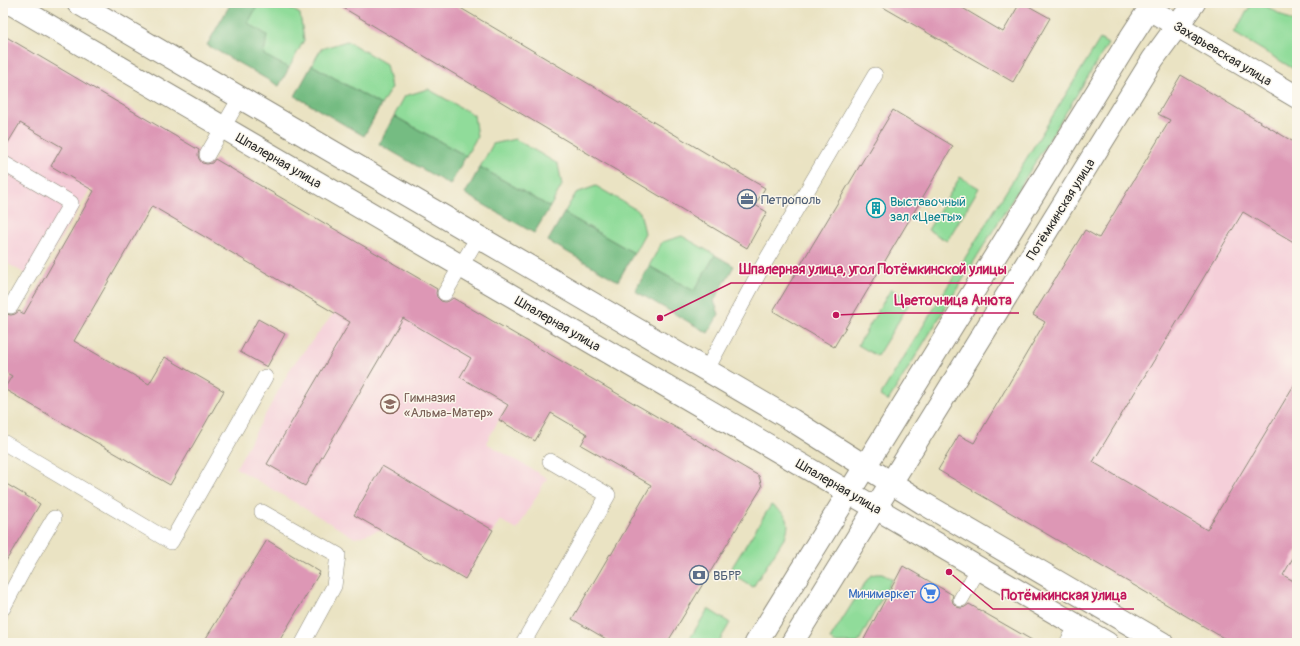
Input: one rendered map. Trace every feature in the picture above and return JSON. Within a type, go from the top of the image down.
[{"type":"street","name":"Шпалерная улица","points":[[10,3],[979,568],[1072,634],[1107,643]]},
{"type":"street","points":[[78,3],[792,420],[923,503],[1162,643]]},
{"type":"street","name":"Потёмкинская улица","points":[[792,643],[1153,59],[1194,3]]},
{"type":"street","points":[[756,643],[1151,6]]},
{"type":"street","name":"Захарьевская улица","points":[[1151,6],[1177,26],[1297,97]]},
{"type":"lane","points":[[706,371],[761,269],[875,75]]},
{"type":"lane","points":[[207,155],[240,98]]},
{"type":"lane","points":[[3,163],[71,203],[12,306]]},
{"type":"lane","points":[[445,294],[478,237]]},
{"type":"lane","points":[[3,442],[171,542],[265,378]]},
{"type":"lane","points":[[523,643],[608,495],[550,461]]},
{"type":"lane","points":[[262,512],[338,555],[334,586],[303,643]]},
{"type":"lane","points":[[3,608],[54,518]]},
{"type":"lane","points":[[961,599],[979,568]]},
{"type":"shaded area","points":[[3,33],[168,130],[123,206],[91,188],[36,280],[3,261]]},
{"type":"shaded area","points":[[1181,75],[1297,144],[1297,643],[1232,643],[938,470],[959,435],[974,442],[1045,323],[1033,315],[1085,230],[1099,238],[1170,120],[1158,114]]},
{"type":"shaded area","name":"Гимназия «Альма-Матер»","points":[[371,251],[539,348],[486,443],[547,478],[517,530],[500,520],[465,579],[380,530],[355,538],[236,468],[292,366],[334,313]]},
{"type":"green space","points":[[231,3],[259,3],[248,23],[267,35],[264,55],[289,68],[279,86],[207,45]]},
{"type":"green space","points":[[259,3],[282,3],[300,14],[304,40],[289,68],[263,55],[247,23]]},
{"type":"green space","points":[[1252,3],[1261,3],[1297,24],[1297,71],[1234,33]]},
{"type":"green space","points":[[1100,39],[1108,44],[888,401],[880,396]]},
{"type":"green space","points":[[347,41],[386,64],[391,88],[381,105],[312,65],[321,49]]},
{"type":"green space","points":[[312,65],[381,105],[364,136],[295,96]]},
{"type":"green space","points":[[428,89],[474,115],[477,137],[466,156],[394,116],[405,96]]},
{"type":"green space","points":[[394,116],[466,156],[450,185],[379,144]]},
{"type":"green space","points":[[515,139],[558,164],[562,185],[550,207],[480,167],[493,144]]},
{"type":"green space","points":[[480,167],[550,207],[534,233],[465,194]]},
{"type":"green space","points":[[960,177],[979,188],[947,241],[928,230]]},
{"type":"green space","points":[[596,186],[640,212],[645,233],[634,253],[564,213],[576,193]]},
{"type":"green space","points":[[564,213],[634,253],[618,281],[548,241]]},
{"type":"green space","points":[[682,236],[715,255],[694,291],[649,266],[662,242]]},
{"type":"green space","points":[[715,255],[734,266],[714,301],[719,314],[708,333],[635,291],[649,266],[694,291]]},
{"type":"green space","points":[[891,289],[911,301],[877,356],[858,345]]},
{"type":"green space","points":[[771,505],[784,514],[788,521],[787,531],[785,537],[753,587],[729,572]]},
{"type":"green space","points":[[882,574],[892,579],[858,643],[833,643],[834,641],[830,639],[867,580],[871,575]]},
{"type":"green space","points":[[708,609],[730,623],[718,643],[687,643]]},
{"type":"building","points":[[335,3],[452,3],[765,188],[755,205],[767,212],[747,248]]},
{"type":"building","points":[[876,3],[954,3],[1003,32],[1020,3],[1023,3],[1050,18],[1013,82]]},
{"type":"building","points":[[3,35],[199,150],[198,155],[202,163],[212,163],[215,159],[437,289],[437,297],[441,301],[449,301],[453,298],[759,476],[762,487],[667,643],[613,643],[572,619],[651,485],[581,445],[587,434],[551,413],[535,441],[499,420],[508,405],[460,377],[471,358],[403,318],[305,486],[267,464],[350,322],[152,206],[74,341],[149,384],[165,357],[224,391],[170,485],[4,389],[12,376],[3,371],[3,310],[6,314],[11,315],[19,311],[24,314],[94,191],[51,166],[62,147],[20,123],[3,151]]},
{"type":"building","points":[[1181,75],[1297,144],[1297,244],[1243,212],[1093,462],[1207,530],[1297,380],[1297,551],[1283,575],[1297,583],[1297,643],[1232,643],[938,470],[959,435],[974,443],[1045,322],[1033,315],[1085,230],[1099,238],[1170,120],[1158,114]]},
{"type":"building","name":"Выставочный зал «Цветы»","points":[[893,110],[953,146],[834,347],[773,311]]},
{"type":"building","points":[[258,319],[285,334],[267,367],[240,352]]},
{"type":"building","points":[[382,466],[493,530],[465,579],[354,515]]},
{"type":"building","points":[[3,482],[40,504],[3,566]]},
{"type":"building","points":[[267,540],[320,572],[278,643],[203,643]]},
{"type":"building","points":[[903,566],[953,595],[953,603],[957,607],[965,607],[969,604],[1037,643],[862,643]]},
{"type":"place","name":"Петрополь","points":[[747,199]]},
{"type":"place","name":"Выставочный зал «Цветы»","points":[[876,208]]},
{"type":"place","name":"Цветочница Анюта","points":[[836,315]]},
{"type":"place","name":"Шпалерная улица, угол Потёмкинской улицы","points":[[660,318]]},
{"type":"place","name":"Гимназия «Альма-Матер»","points":[[390,404]]},
{"type":"place","name":"Потёмкинская улица","points":[[949,572]]},
{"type":"place","name":"ВБРР","points":[[699,575]]},
{"type":"place","name":"Минимаркет","points":[[930,593]]}]
